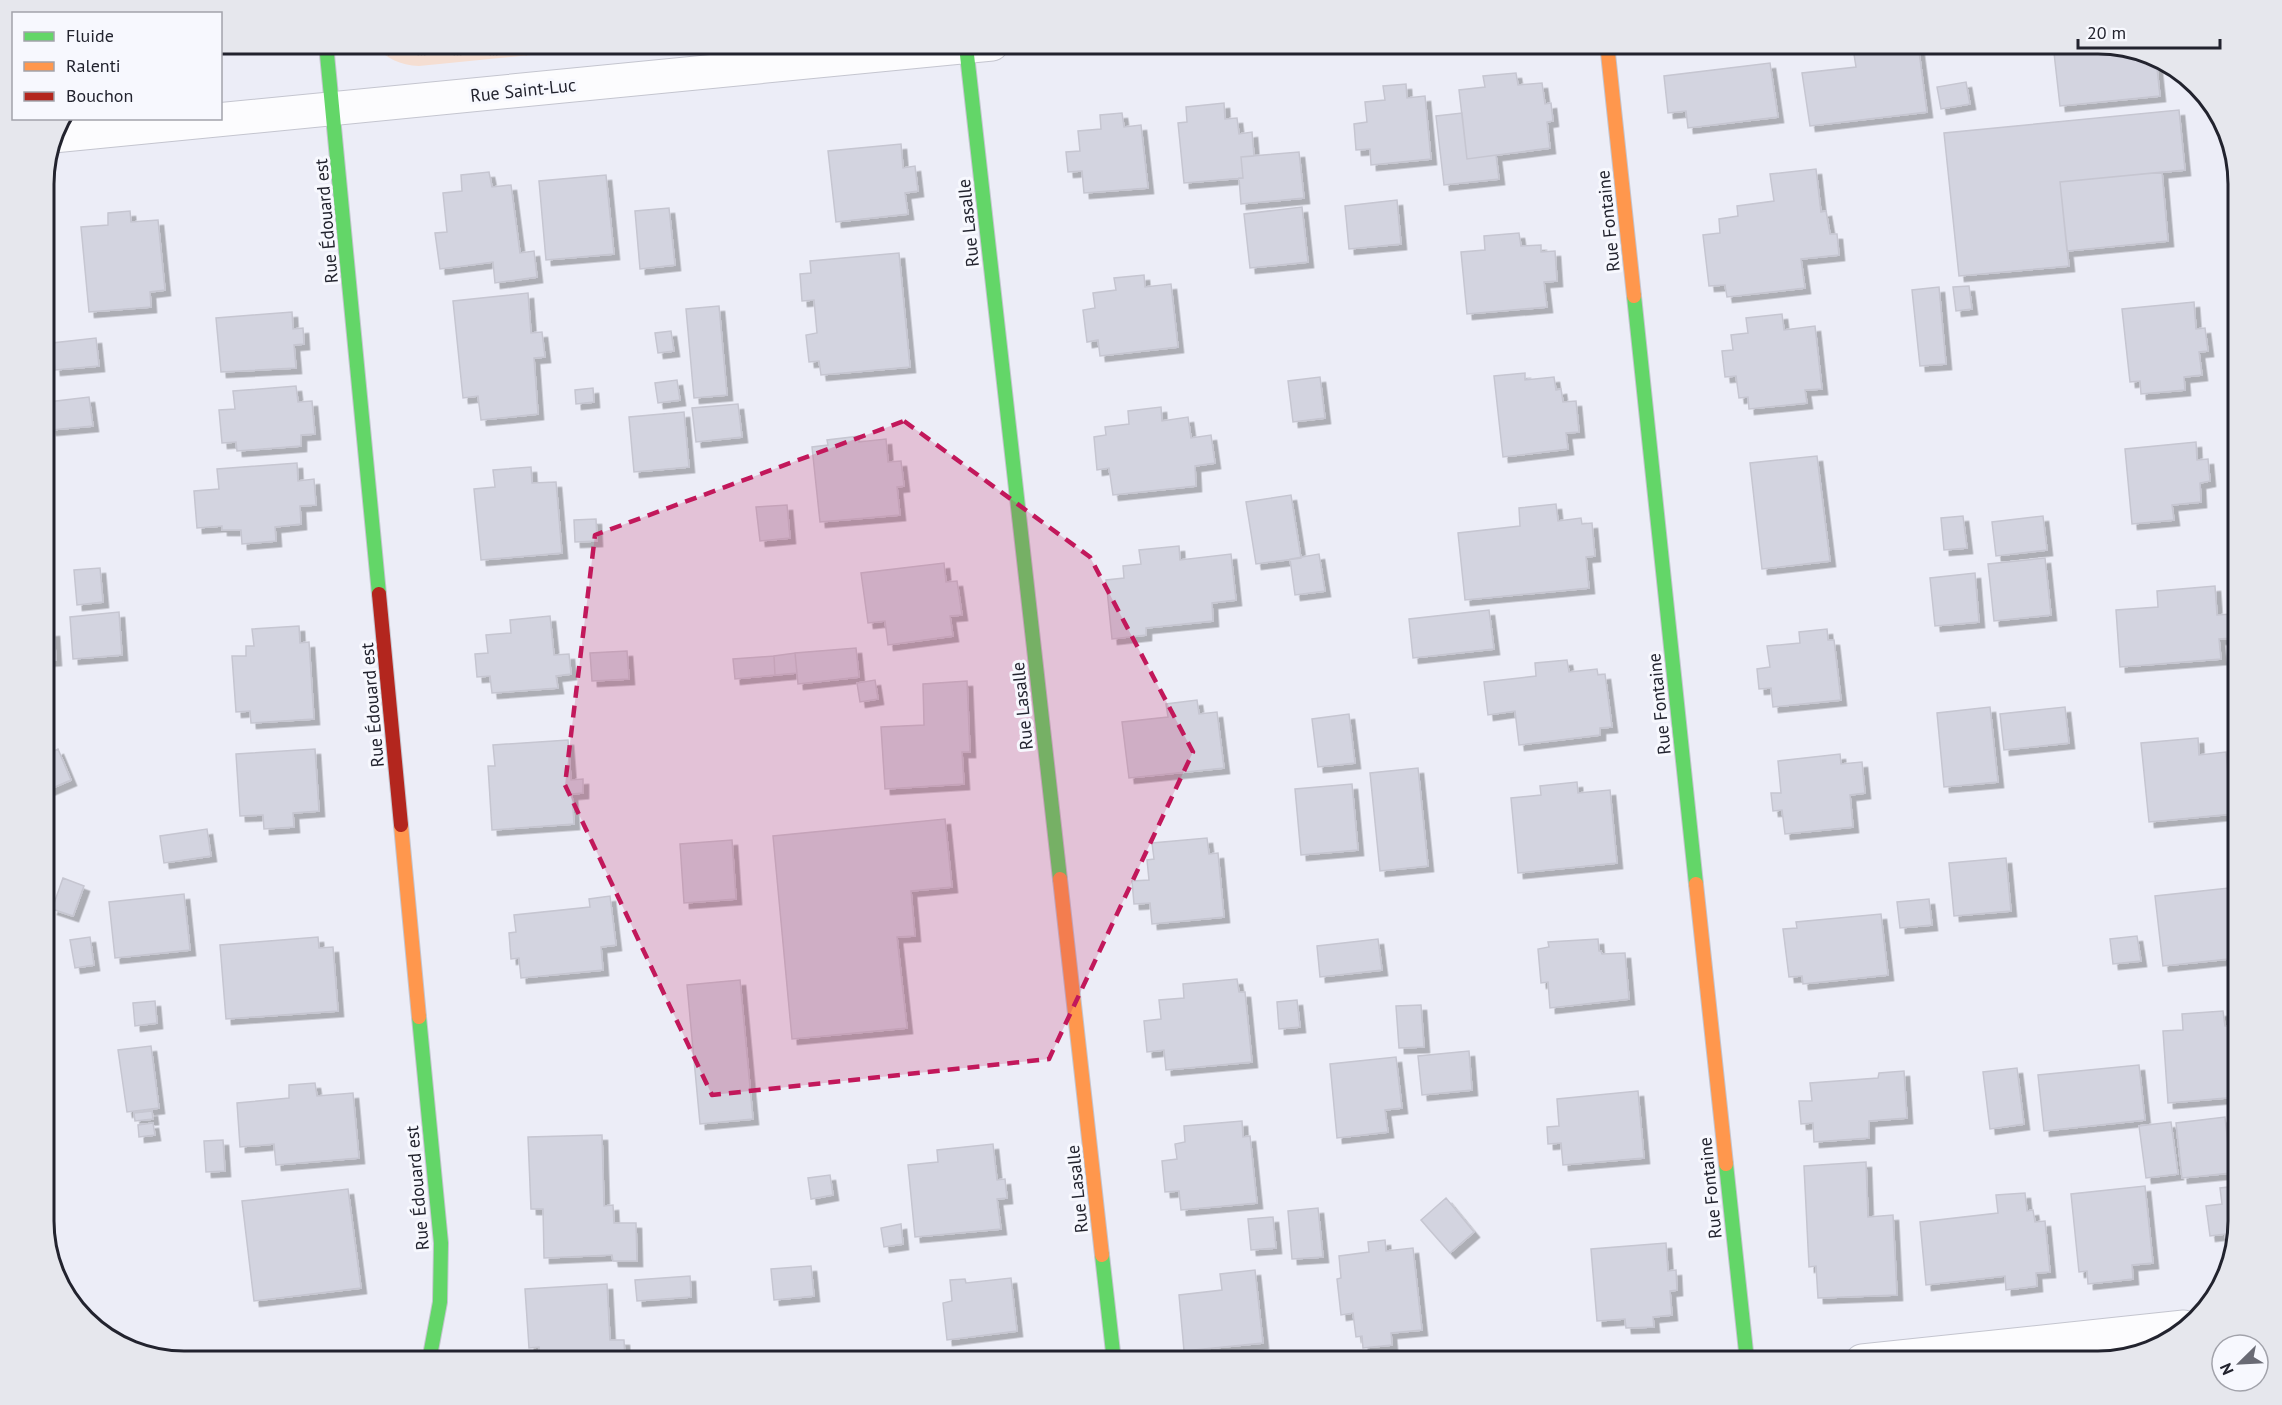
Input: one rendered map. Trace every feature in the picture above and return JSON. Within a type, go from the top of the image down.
[{"type":"street","name":"Rue Édouard est","points":[[327,54],[441,1243],[440,1302],[431,1351]]},
{"type":"street","name":"Rue Saint-Luc","points":[[222,120],[888,54]]},
{"type":"street","name":"Rue Lasalle","points":[[980,54],[1113,1351]]},
{"type":"street","name":"Rue Fontaine","points":[[1608,54],[1746,1351]]},
{"type":"street","name":"Rue Saint-Luc","points":[[64,135],[219,120]]},
{"type":"street","points":[[1963,1351],[2171,1328]]},
{"type":"highlighted area","points":[[904,421],[1090,557],[1193,752],[1049,1059],[712,1095],[565,785],[595,535]]},
{"type":"green space","points":[[383,54],[542,54],[419,66],[394,60]]},
{"type":"building","points":[[1854,54],[1919,54],[1927,112],[1810,126],[1802,73],[1856,67]]},
{"type":"building","points":[[2054,54],[2115,55],[2132,58],[2157,68],[2160,96],[2060,106]]},
{"type":"building","points":[[1770,63],[1778,117],[1688,128],[1686,111],[1668,113],[1664,76]]},
{"type":"building","points":[[1516,73],[1518,85],[1542,83],[1545,104],[1551,103],[1553,121],[1547,122],[1550,148],[1467,159],[1459,90],[1485,87],[1483,76]]},
{"type":"building","points":[[1966,82],[1970,104],[1941,109],[1937,87]]},
{"type":"building","points":[[1406,84],[1407,98],[1425,96],[1431,159],[1371,165],[1370,149],[1356,150],[1354,124],[1367,122],[1365,102],[1385,100],[1383,86]]},
{"type":"building","points":[[1224,103],[1225,119],[1237,118],[1239,134],[1252,132],[1254,156],[1241,157],[1243,178],[1184,183],[1178,123],[1187,122],[1186,107]]},
{"type":"building","points":[[2179,110],[2185,170],[2060,182],[2069,266],[1959,276],[1944,133]]},
{"type":"building","points":[[1122,113],[1124,127],[1141,125],[1148,188],[1084,193],[1082,171],[1068,172],[1066,152],[1080,151],[1078,131],[1101,129],[1100,115]]},
{"type":"building","points":[[1462,113],[1467,159],[1496,155],[1499,179],[1444,185],[1436,116]]},
{"type":"building","points":[[901,144],[903,168],[915,166],[918,191],[905,193],[908,214],[836,222],[828,151]]},
{"type":"building","points":[[1299,152],[1304,198],[1241,204],[1239,178],[1243,178],[1241,157]]},
{"type":"building","points":[[1816,169],[1821,212],[1826,211],[1830,234],[1837,234],[1839,255],[1801,259],[1805,288],[1727,297],[1725,285],[1709,286],[1703,235],[1720,233],[1719,219],[1738,216],[1737,206],[1774,201],[1770,174]]},
{"type":"building","points":[[489,172],[492,187],[511,185],[520,253],[534,251],[537,277],[495,283],[493,262],[440,269],[435,233],[447,232],[443,193],[462,191],[461,175]]},
{"type":"building","points":[[2162,172],[2168,241],[2067,251],[2060,182]]},
{"type":"building","points":[[606,175],[614,254],[546,260],[539,181]]},
{"type":"building","points":[[1397,200],[1401,244],[1349,249],[1345,206]]},
{"type":"building","points":[[1302,207],[1308,262],[1250,268],[1244,214]]},
{"type":"building","points":[[669,208],[675,265],[640,269],[635,211]]},
{"type":"building","points":[[130,211],[131,222],[158,220],[165,290],[150,292],[151,307],[89,312],[81,227],[108,225],[108,213]]},
{"type":"building","points":[[1519,233],[1521,246],[1541,245],[1541,252],[1555,251],[1557,281],[1544,282],[1547,307],[1467,314],[1461,252],[1485,250],[1484,236]]},
{"type":"building","points":[[899,253],[910,367],[821,375],[819,361],[809,362],[806,335],[817,333],[814,300],[802,301],[800,274],[811,273],[810,261]]},
{"type":"building","points":[[1144,275],[1145,287],[1171,284],[1178,347],[1100,356],[1098,340],[1087,342],[1083,310],[1095,308],[1093,293],[1116,290],[1114,278]]},
{"type":"building","points":[[1969,286],[1972,309],[1956,311],[1953,287]]},
{"type":"building","points":[[1939,287],[1946,364],[1920,366],[1912,290]]},
{"type":"building","points":[[528,293],[531,333],[542,332],[545,357],[534,358],[538,414],[481,420],[478,396],[463,398],[453,301]]},
{"type":"building","points":[[2194,302],[2196,329],[2205,328],[2208,351],[2199,352],[2202,375],[2184,377],[2185,390],[2141,394],[2140,381],[2130,382],[2122,309]]},
{"type":"building","points":[[719,306],[727,395],[694,398],[686,309]]},
{"type":"building","points":[[292,312],[293,329],[303,328],[304,344],[294,345],[296,368],[221,372],[216,318]]},
{"type":"building","points":[[1782,314],[1784,330],[1815,326],[1822,389],[1805,390],[1807,403],[1749,409],[1748,397],[1739,398],[1736,376],[1725,377],[1722,351],[1733,350],[1731,335],[1748,333],[1746,318]]},
{"type":"building","points":[[671,331],[674,351],[658,353],[655,333]]},
{"type":"building","points":[[96,338],[99,366],[55,370],[54,343]]},
{"type":"building","points":[[1525,373],[1525,380],[1554,377],[1556,390],[1561,389],[1563,402],[1576,401],[1579,432],[1566,433],[1568,449],[1503,457],[1494,376]]},
{"type":"building","points":[[1320,377],[1325,418],[1293,422],[1288,381]]},
{"type":"building","points":[[677,380],[680,400],[658,403],[655,383]]},
{"type":"building","points":[[296,386],[298,402],[312,401],[315,434],[301,435],[301,446],[237,451],[236,442],[222,443],[219,410],[235,409],[233,391]]},
{"type":"building","points":[[593,388],[594,402],[576,404],[575,390]]},
{"type":"building","points":[[89,397],[93,426],[54,430],[54,401]]},
{"type":"building","points":[[738,404],[742,437],[696,442],[692,408]]},
{"type":"building","points":[[1161,407],[1162,421],[1188,417],[1191,438],[1211,435],[1215,463],[1195,466],[1196,486],[1113,495],[1109,468],[1097,470],[1094,437],[1106,435],[1105,427],[1129,424],[1128,411]]},
{"type":"building","points":[[684,412],[689,467],[634,472],[629,417]]},
{"type":"building","points":[[859,436],[859,442],[886,439],[888,462],[901,461],[904,486],[897,487],[900,515],[820,522],[812,447],[828,445],[827,440]]},
{"type":"building","points":[[2196,442],[2197,460],[2208,459],[2210,481],[2200,483],[2201,502],[2172,505],[2174,520],[2132,524],[2125,449]]},
{"type":"building","points":[[1817,456],[1830,561],[1762,569],[1750,463]]},
{"type":"building","points":[[297,463],[298,481],[314,479],[316,505],[300,506],[301,524],[275,527],[276,541],[242,544],[241,530],[222,530],[222,526],[197,528],[194,491],[219,489],[217,469]]},
{"type":"building","points":[[531,467],[532,483],[556,482],[562,553],[481,560],[474,489],[495,487],[493,470]]},
{"type":"building","points":[[1291,495],[1301,558],[1256,564],[1246,502]]},
{"type":"building","points":[[1556,504],[1558,521],[1581,518],[1582,524],[1592,523],[1595,556],[1586,557],[1589,588],[1465,600],[1458,533],[1520,526],[1519,508]]},
{"type":"building","points":[[787,505],[790,538],[760,541],[756,507]]},
{"type":"building","points":[[1963,516],[1967,548],[1944,550],[1941,518]]},
{"type":"building","points":[[2043,516],[2047,550],[1996,556],[1992,522]]},
{"type":"building","points":[[596,519],[597,541],[575,542],[574,520]]},
{"type":"building","points":[[1179,546],[1180,560],[1231,554],[1236,600],[1212,603],[1213,621],[1146,628],[1146,635],[1112,639],[1106,580],[1124,578],[1123,566],[1141,564],[1139,550]]},
{"type":"building","points":[[1319,554],[1325,591],[1295,595],[1290,559]]},
{"type":"building","points":[[2045,558],[2051,615],[1994,621],[1988,564]]},
{"type":"building","points":[[944,563],[946,582],[957,581],[962,615],[950,616],[953,636],[888,645],[885,621],[868,623],[861,573]]},
{"type":"building","points":[[100,568],[103,602],[77,605],[74,570]]},
{"type":"building","points":[[1975,573],[1979,622],[1935,626],[1930,578]]},
{"type":"building","points":[[2215,586],[2217,615],[2228,614],[2228,638],[2219,639],[2221,659],[2120,667],[2116,610],[2158,607],[2157,591]]},
{"type":"building","points":[[1489,610],[1494,649],[1413,658],[1409,619]]},
{"type":"building","points":[[119,612],[122,655],[73,659],[70,617]]},
{"type":"building","points":[[550,616],[554,655],[569,654],[571,674],[556,676],[558,688],[492,693],[490,676],[477,677],[475,654],[488,653],[486,635],[511,633],[510,620]]},
{"type":"building","points":[[299,626],[300,643],[309,642],[314,719],[251,723],[250,711],[236,712],[232,656],[246,656],[246,646],[254,646],[252,629]]},
{"type":"building","points":[[1827,629],[1828,640],[1834,640],[1841,700],[1773,707],[1771,688],[1759,689],[1757,669],[1770,667],[1767,646],[1800,643],[1799,632]]},
{"type":"building","points":[[54,631],[56,660],[54,660]]},
{"type":"building","points":[[856,648],[859,677],[798,684],[795,653]]},
{"type":"building","points":[[627,651],[629,679],[592,681],[590,653]]},
{"type":"building","points":[[795,653],[797,673],[775,675],[774,656]]},
{"type":"building","points":[[774,656],[775,675],[735,679],[733,659]]},
{"type":"building","points":[[1567,660],[1569,672],[1597,669],[1598,675],[1605,674],[1612,727],[1600,728],[1600,735],[1519,745],[1515,711],[1488,715],[1484,682],[1536,676],[1535,663]]},
{"type":"building","points":[[875,680],[878,699],[860,702],[857,683]]},
{"type":"building","points":[[967,681],[970,752],[962,752],[964,784],[885,789],[881,727],[924,725],[923,684]]},
{"type":"building","points":[[1197,700],[1199,714],[1217,712],[1224,768],[1129,778],[1122,722],[1168,717],[1166,704]]},
{"type":"building","points":[[1990,707],[1998,782],[1944,787],[1937,713]]},
{"type":"building","points":[[2065,707],[2069,743],[2004,750],[2000,714]]},
{"type":"building","points":[[1349,714],[1355,763],[1318,767],[1312,719]]},
{"type":"building","points":[[2198,738],[2199,755],[2226,752],[2228,814],[2149,822],[2141,743]]},
{"type":"building","points":[[568,740],[571,780],[583,779],[583,793],[572,794],[574,824],[492,830],[488,766],[495,766],[493,745]]},
{"type":"building","points":[[58,749],[71,780],[54,787],[54,751]]},
{"type":"building","points":[[315,749],[319,811],[293,813],[294,827],[264,829],[263,815],[240,816],[236,754]]},
{"type":"building","points":[[1840,754],[1841,764],[1862,762],[1865,793],[1850,795],[1853,827],[1785,834],[1782,810],[1773,811],[1771,793],[1781,793],[1778,761]]},
{"type":"building","points":[[1418,768],[1428,866],[1380,871],[1370,773]]},
{"type":"building","points":[[1577,782],[1578,793],[1610,790],[1617,863],[1518,873],[1511,798],[1541,795],[1540,786]]},
{"type":"building","points":[[1352,784],[1358,850],[1301,855],[1295,789]]},
{"type":"building","points":[[945,819],[952,887],[911,891],[915,936],[897,937],[907,1028],[792,1039],[773,836]]},
{"type":"building","points":[[207,829],[211,856],[164,863],[160,836]]},
{"type":"building","points":[[1207,838],[1209,854],[1218,853],[1224,917],[1152,924],[1150,903],[1134,904],[1132,881],[1149,880],[1147,860],[1154,859],[1152,843]]},
{"type":"building","points":[[732,840],[736,899],[684,903],[680,844]]},
{"type":"building","points":[[2006,858],[2011,911],[1954,916],[1949,863]]},
{"type":"building","points":[[63,878],[84,886],[73,916],[54,910]]},
{"type":"building","points":[[2228,888],[2228,959],[2163,966],[2155,896]]},
{"type":"building","points":[[184,894],[190,950],[115,958],[109,902]]},
{"type":"building","points":[[610,896],[616,945],[601,947],[603,970],[521,978],[519,958],[511,959],[509,933],[516,932],[514,915],[590,907],[589,899]]},
{"type":"building","points":[[1929,899],[1932,925],[1900,928],[1897,902]]},
{"type":"building","points":[[1881,914],[1888,975],[1803,984],[1802,976],[1789,977],[1783,929],[1797,928],[1796,922]]},
{"type":"building","points":[[2137,936],[2141,961],[2113,964],[2110,939]]},
{"type":"building","points":[[90,937],[94,965],[75,968],[70,940]]},
{"type":"building","points":[[318,937],[319,948],[333,947],[338,1011],[226,1019],[220,945]]},
{"type":"building","points":[[1378,939],[1382,970],[1320,977],[1317,946]]},
{"type":"building","points":[[1598,939],[1599,951],[1602,954],[1625,953],[1629,999],[1550,1008],[1548,982],[1541,983],[1538,949],[1549,947],[1548,942]]},
{"type":"building","points":[[1237,979],[1239,992],[1245,992],[1252,1062],[1166,1070],[1164,1050],[1147,1052],[1144,1021],[1161,1019],[1159,1000],[1184,998],[1183,984]]},
{"type":"building","points":[[740,980],[753,1119],[700,1124],[687,985]]},
{"type":"building","points":[[1297,1000],[1300,1027],[1279,1029],[1277,1002]]},
{"type":"building","points":[[155,1001],[157,1023],[135,1026],[133,1003]]},
{"type":"building","points":[[1421,1005],[1424,1047],[1399,1048],[1396,1006]]},
{"type":"building","points":[[2223,1011],[2225,1026],[2228,1026],[2228,1098],[2168,1103],[2163,1031],[2183,1030],[2182,1014]]},
{"type":"building","points":[[151,1046],[159,1108],[127,1112],[118,1050]]},
{"type":"building","points":[[1469,1051],[1472,1090],[1422,1095],[1418,1056]]},
{"type":"building","points":[[1396,1057],[1402,1108],[1385,1110],[1388,1132],[1337,1138],[1330,1064]]},
{"type":"building","points":[[2139,1065],[2145,1120],[2044,1131],[2038,1075]]},
{"type":"building","points":[[2017,1068],[2024,1124],[1990,1129],[1983,1072]]},
{"type":"building","points":[[1904,1071],[1907,1118],[1869,1121],[1869,1138],[1814,1142],[1813,1123],[1801,1124],[1799,1101],[1812,1101],[1810,1083],[1878,1078],[1879,1073]]},
{"type":"building","points":[[315,1083],[317,1096],[353,1093],[359,1158],[276,1165],[274,1144],[240,1147],[237,1103],[289,1098],[289,1085]]},
{"type":"building","points":[[1638,1091],[1644,1158],[1563,1165],[1561,1143],[1548,1144],[1547,1127],[1559,1126],[1557,1099]]},
{"type":"building","points":[[152,1111],[153,1119],[135,1121],[134,1113]]},
{"type":"building","points":[[2225,1117],[2228,1173],[2182,1178],[2176,1123]]},
{"type":"building","points":[[1242,1121],[1243,1137],[1250,1136],[1257,1203],[1181,1210],[1179,1191],[1165,1192],[1162,1161],[1177,1159],[1175,1144],[1185,1142],[1184,1126]]},
{"type":"building","points":[[2171,1122],[2178,1174],[2146,1178],[2139,1126]]},
{"type":"building","points":[[153,1123],[155,1135],[139,1137],[138,1125]]},
{"type":"building","points":[[602,1135],[604,1206],[613,1205],[614,1223],[636,1223],[637,1261],[613,1261],[612,1255],[544,1258],[543,1209],[531,1209],[528,1137]]},
{"type":"building","points":[[223,1140],[225,1171],[206,1172],[204,1141]]},
{"type":"building","points":[[993,1144],[997,1180],[1005,1179],[1007,1198],[997,1199],[1001,1229],[915,1237],[908,1165],[938,1162],[937,1150]]},
{"type":"building","points":[[1866,1162],[1868,1217],[1893,1215],[1897,1295],[1818,1298],[1816,1266],[1809,1267],[1804,1166]]},
{"type":"building","points":[[830,1175],[833,1195],[811,1199],[808,1178]]},
{"type":"building","points":[[2145,1186],[2153,1263],[2132,1265],[2133,1279],[2088,1284],[2087,1271],[2079,1272],[2071,1194]]},
{"type":"building","points":[[2228,1187],[2226,1242],[2225,1234],[2210,1236],[2206,1206],[2222,1204],[2220,1188]]},
{"type":"building","points":[[348,1189],[361,1288],[254,1301],[242,1201]]},
{"type":"building","points":[[2025,1193],[2027,1211],[2033,1210],[2035,1222],[2045,1221],[2050,1272],[2036,1273],[2037,1286],[2006,1290],[2005,1276],[1926,1285],[1920,1222],[1998,1213],[1996,1195]]},
{"type":"building","points":[[1446,1198],[1474,1232],[1450,1253],[1421,1220]]},
{"type":"building","points":[[1318,1208],[1323,1257],[1292,1259],[1288,1211]]},
{"type":"building","points":[[1273,1217],[1276,1248],[1251,1250],[1248,1219]]},
{"type":"building","points":[[901,1224],[903,1244],[884,1247],[881,1228]]},
{"type":"building","points":[[1385,1240],[1386,1251],[1413,1248],[1422,1330],[1391,1333],[1392,1345],[1363,1348],[1362,1336],[1356,1337],[1353,1313],[1341,1315],[1337,1279],[1341,1278],[1339,1256],[1369,1252],[1368,1242]]},
{"type":"building","points":[[1666,1243],[1668,1271],[1676,1270],[1677,1290],[1670,1291],[1672,1315],[1653,1317],[1654,1327],[1626,1328],[1625,1319],[1597,1321],[1591,1249]]},
{"type":"building","points":[[811,1266],[814,1296],[774,1300],[771,1269]]},
{"type":"building","points":[[1255,1270],[1263,1343],[1184,1351],[1179,1295],[1222,1290],[1220,1274]]},
{"type":"building","points":[[690,1276],[691,1297],[637,1301],[635,1280]]},
{"type":"building","points":[[1011,1278],[1017,1331],[947,1340],[943,1303],[952,1301],[950,1280],[965,1279],[966,1283]]},
{"type":"building","points":[[607,1284],[610,1340],[624,1340],[625,1351],[539,1351],[539,1347],[529,1348],[525,1289]]},
{"type":"traffic: fast","points":[[327,54],[379,594]]},
{"type":"traffic: fast","points":[[967,54],[1060,879]]},
{"type":"traffic: fast","points":[[1634,296],[1696,884]]},
{"type":"traffic: fast","points":[[419,1017],[441,1243],[440,1302],[431,1351]]},
{"type":"traffic: fast","points":[[1726,1164],[1746,1351]]},
{"type":"traffic: fast","points":[[1102,1255],[1113,1351]]},
{"type":"traffic: slow","points":[[1608,54],[1634,296]]},
{"type":"traffic: slow","points":[[401,825],[419,1017]]},
{"type":"traffic: slow","points":[[1060,879],[1102,1255]]},
{"type":"traffic: slow","points":[[1696,884],[1726,1164]]},
{"type":"traffic: jam","points":[[379,594],[401,825]]}]
